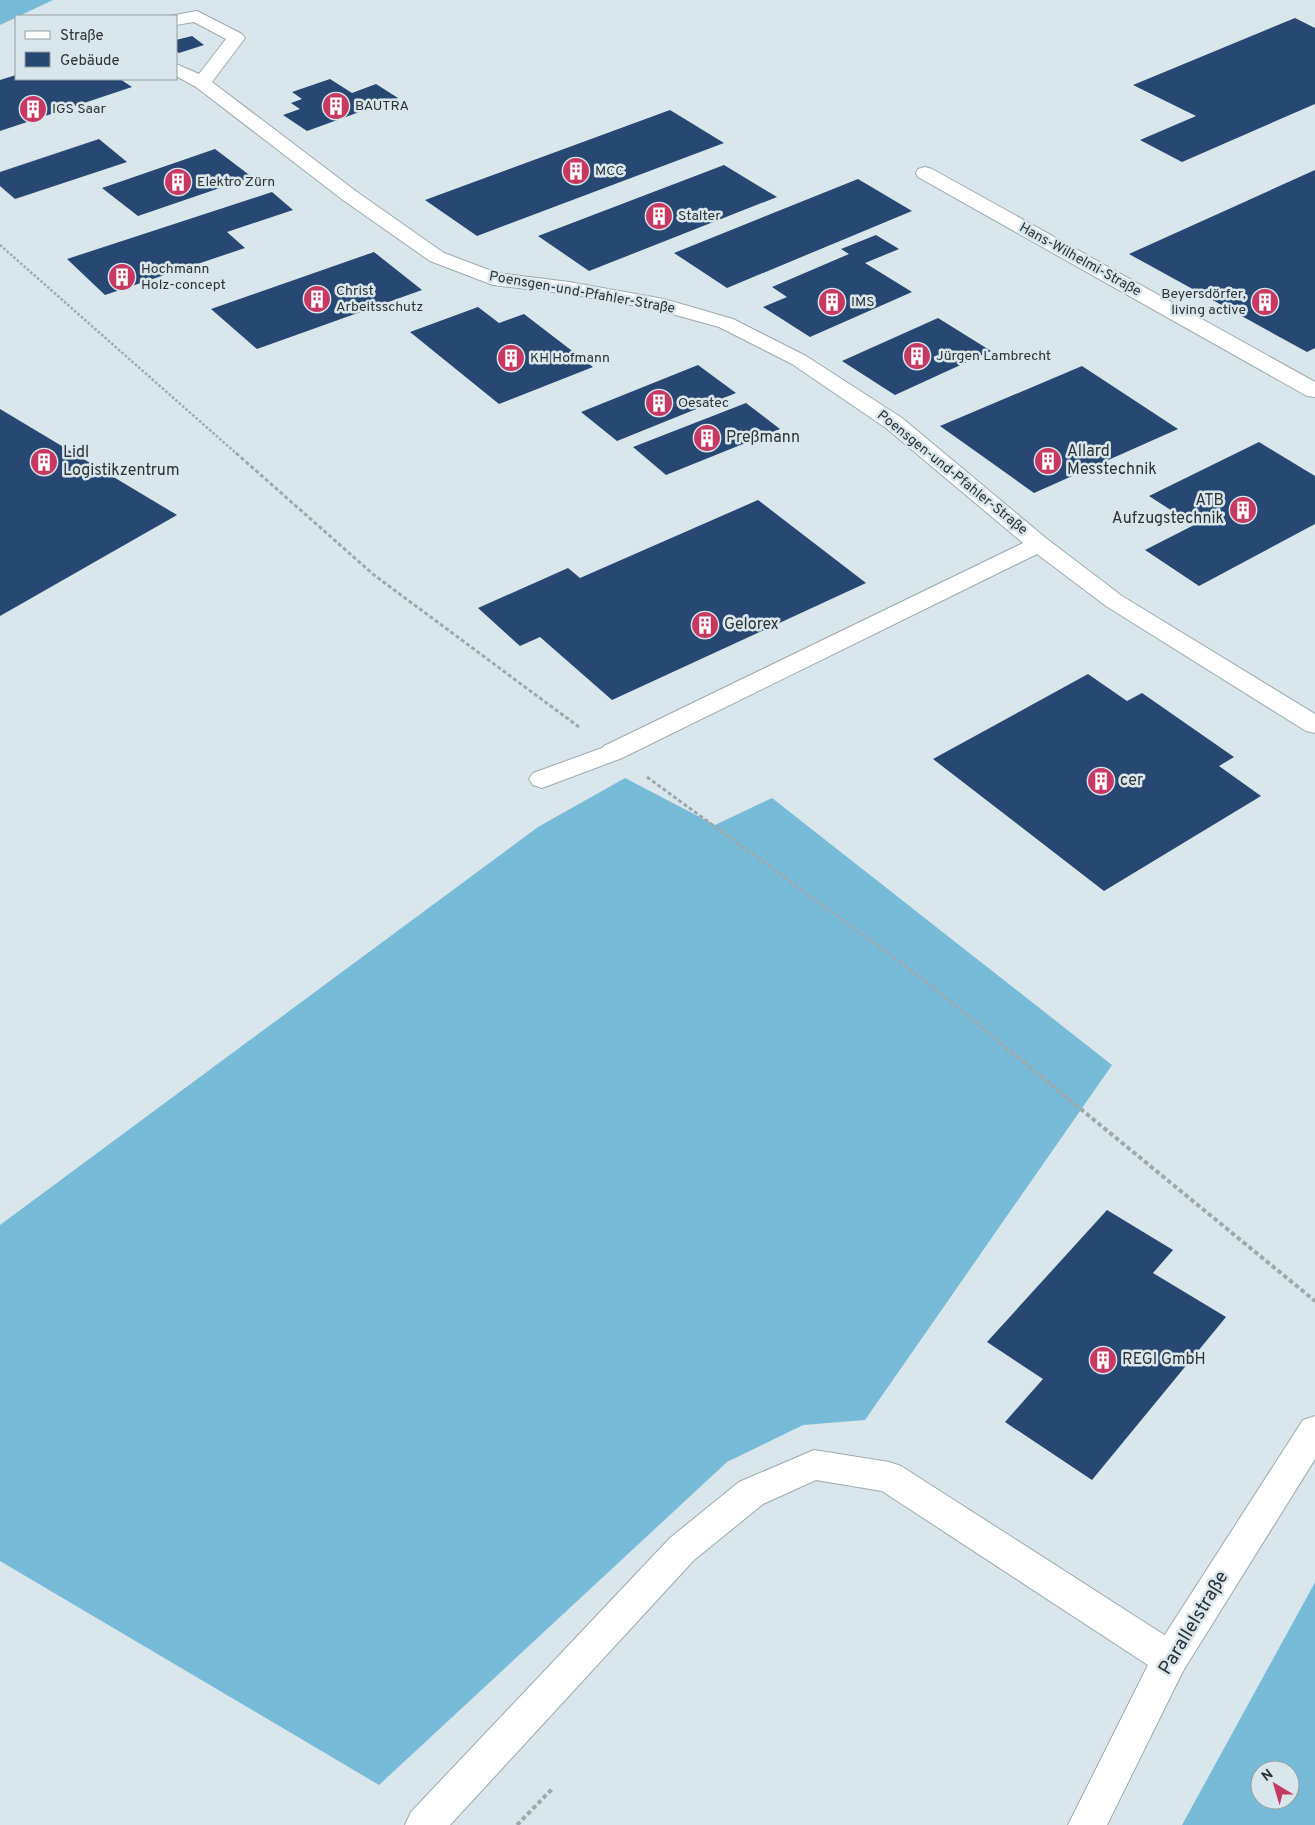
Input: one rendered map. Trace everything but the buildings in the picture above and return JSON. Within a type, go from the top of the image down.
[{"type":"street","points":[[178,20],[197,16],[236,38],[202,83]]},
{"type":"street","name":"Poensgen-und-Pfahler-Straße","points":[[178,70],[202,83],[350,196],[436,257],[493,279],[569,288],[657,303],[726,323],[799,360],[894,423],[1038,544],[1114,601],[1315,725]]},
{"type":"street","name":"Hans-Wilhelmi-Straße","points":[[925,173],[1315,391]]},
{"type":"street","points":[[542,779],[613,752],[1038,544]]},
{"type":"street","name":"Parallelstraße","points":[[1087,1825],[1170,1659],[1315,1430]]},
{"type":"street","points":[[424,1825],[682,1548],[751,1493],[814,1464],[889,1477],[1170,1659]]},
{"type":"path","points":[[0,245],[374,575],[915,973],[1315,1301]]},
{"type":"path","points":[[517,1825],[553,1788]]},
{"type":"shaded area","points":[[0,0],[53,0],[21,15],[15,15],[15,18],[0,25]]},
{"type":"shaded area","points":[[625,778],[715,825],[772,798],[1112,1065],[865,1420],[803,1425],[727,1462],[379,1785],[0,1561],[0,1225],[538,827]]},
{"type":"shaded area","points":[[1315,1582],[1315,1825],[1182,1825]]},
{"type":"place","name":"BAUTRA","points":[[336,106]]},
{"type":"place","name":"IGS Saar","points":[[33,109]]},
{"type":"place","name":"MCC","points":[[576,171]]},
{"type":"place","name":"Elektro Zürn","points":[[178,182]]},
{"type":"place","name":"Stalter","points":[[659,216]]},
{"type":"place","name":"Hochmann Holz-concept","points":[[122,277]]},
{"type":"place","name":"Christ Arbeitsschutz","points":[[317,299]]},
{"type":"place","name":"IMS","points":[[832,302]]},
{"type":"place","name":"Beyersdörfer, living active","points":[[1265,302]]},
{"type":"place","name":"Jürgen Lambrecht","points":[[917,356]]},
{"type":"place","name":"KH Hofmann","points":[[511,358]]},
{"type":"place","name":"Oesatec","points":[[659,403]]},
{"type":"place","name":"Preßmann","points":[[707,438]]},
{"type":"place","name":"Allard Messtechnik","points":[[1048,461]]},
{"type":"place","name":"Lidl Logistikzentrum","points":[[44,462]]},
{"type":"place","name":"ATB Aufzugstechnik","points":[[1243,510]]},
{"type":"place","name":"Gelorex","points":[[705,625]]},
{"type":"place","name":"cer","points":[[1101,781]]},
{"type":"place","name":"REGI GmbH","points":[[1103,1360]]}]
